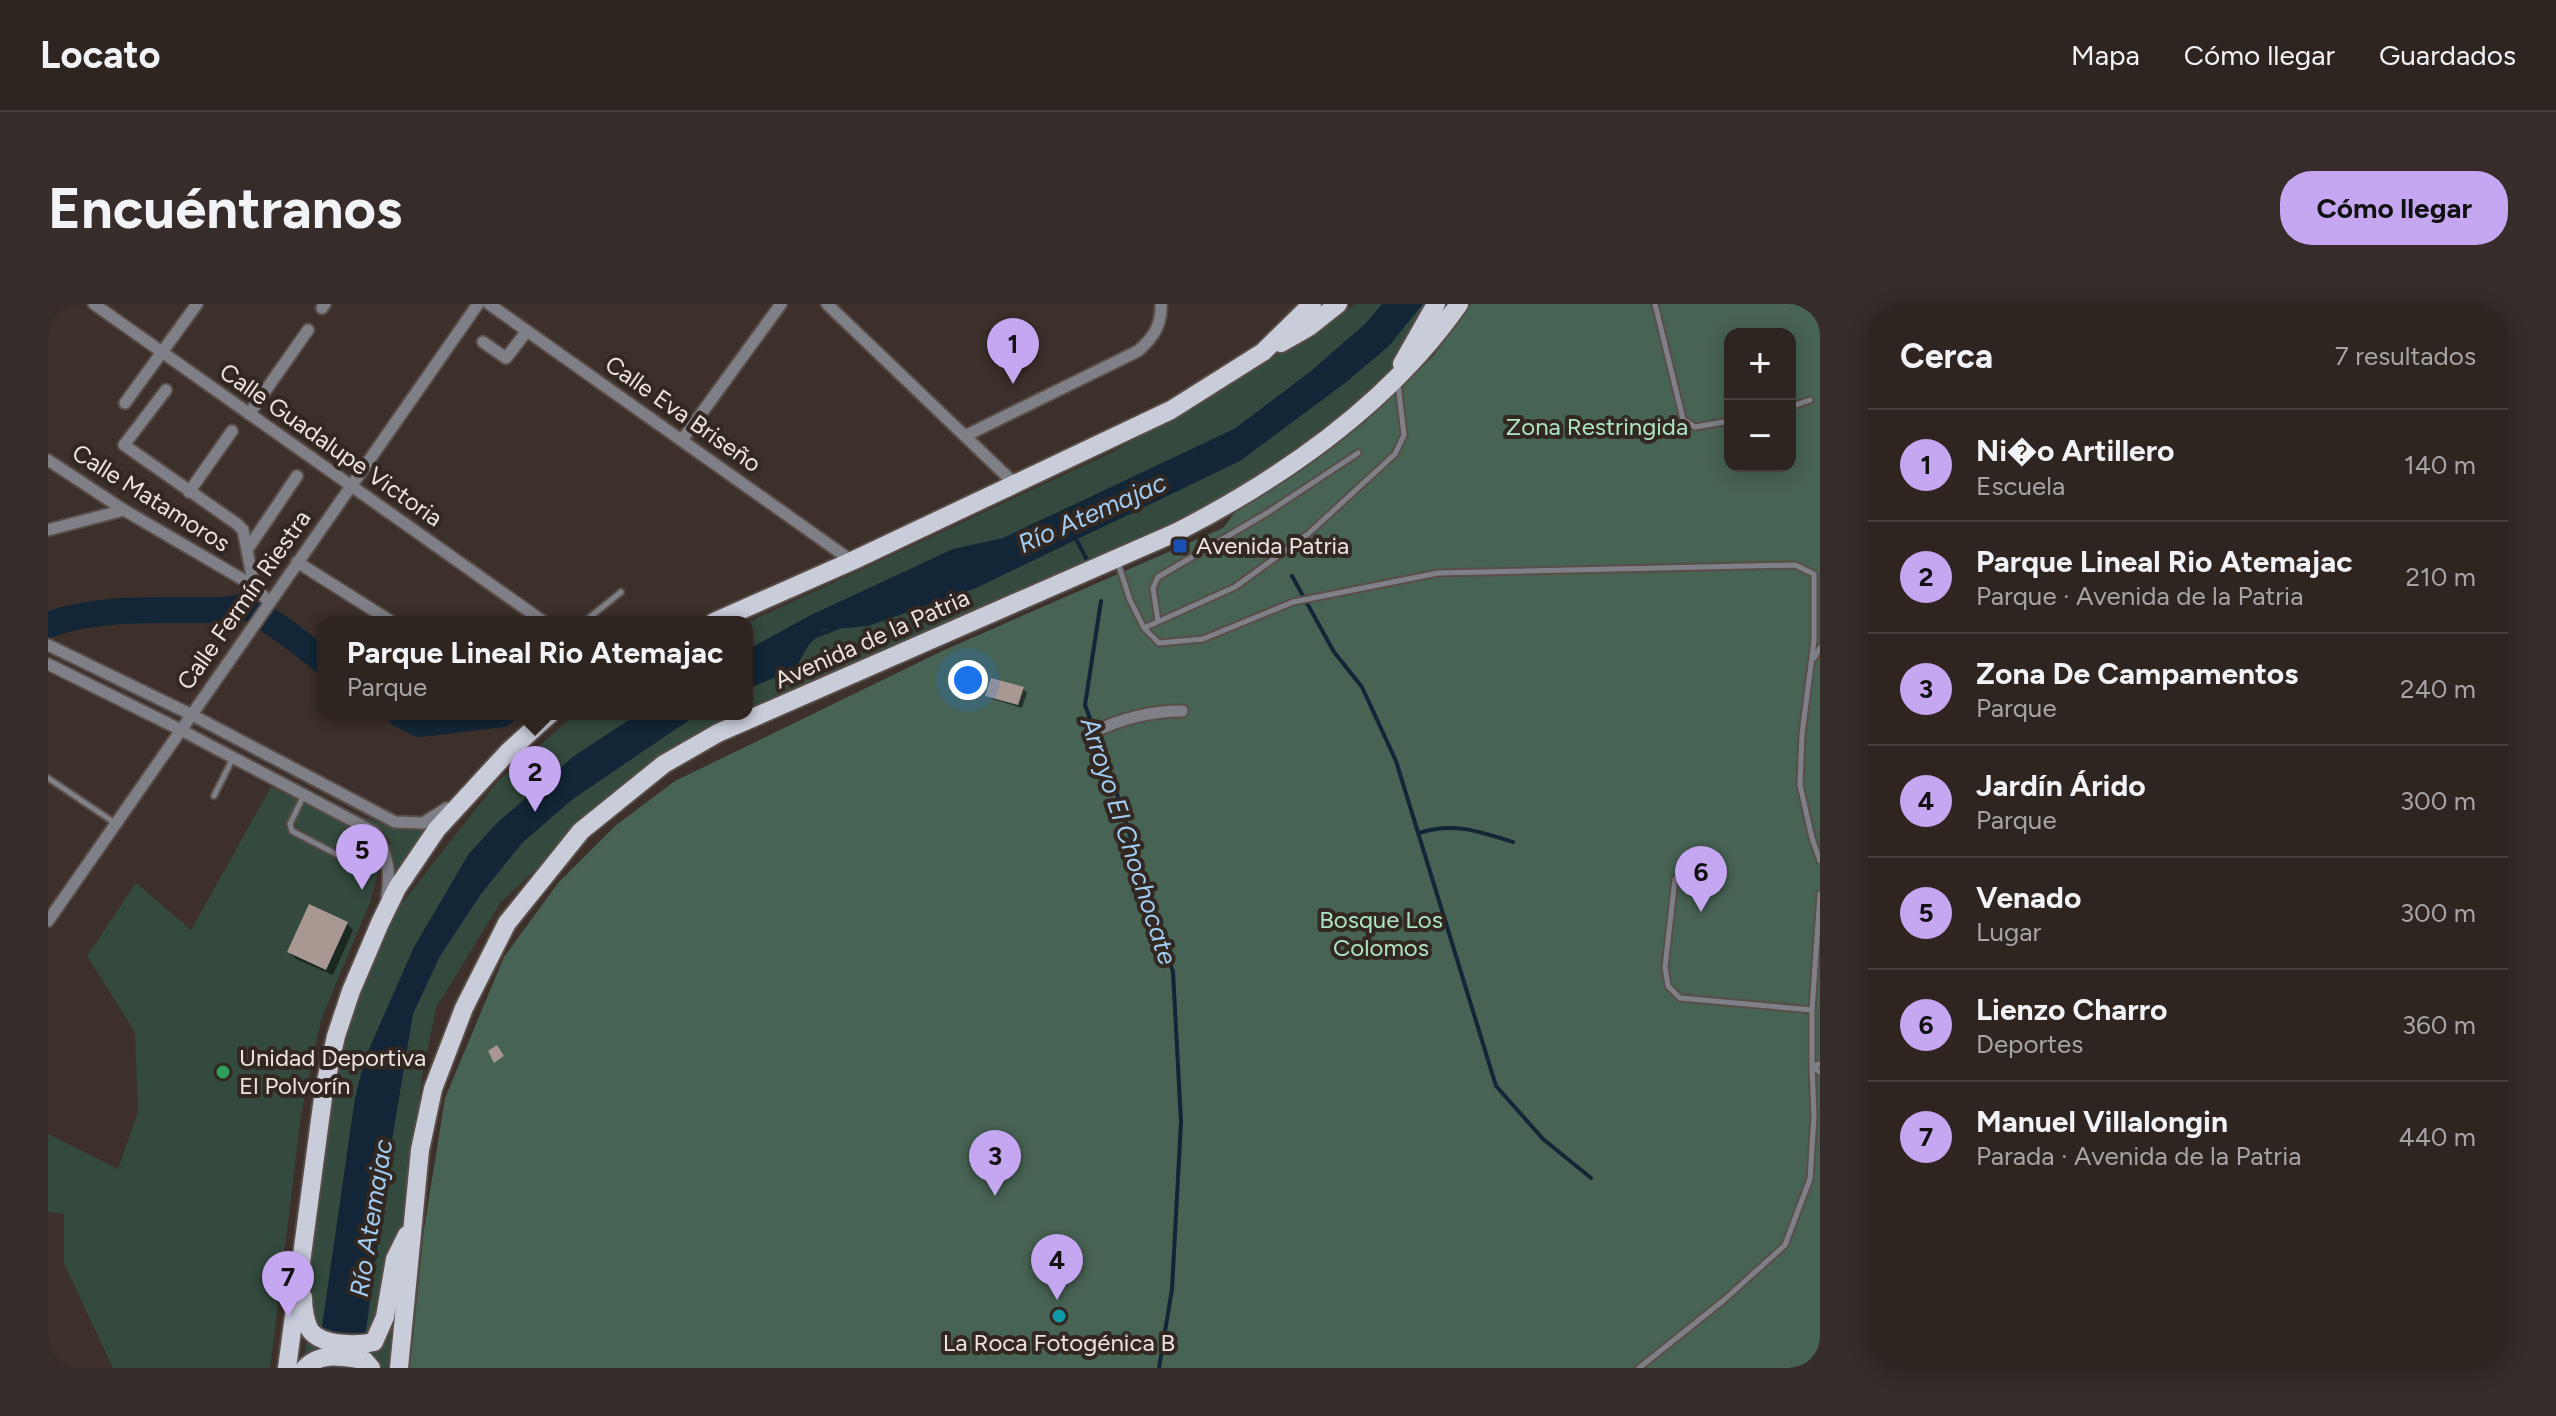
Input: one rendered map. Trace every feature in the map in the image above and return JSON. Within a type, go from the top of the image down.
[{"type":"main road","points":[[1263,352],[1312,304]]},
{"type":"main road","points":[[728,616],[852,561],[1171,410],[1309,327],[1338,304]]},
{"type":"main road","points":[[1396,379],[1404,356],[1436,304]]},
{"type":"main road","name":"Avenida de la Patria","points":[[753,718],[1219,511],[1288,469],[1338,430],[1396,379],[1442,329],[1459,304]]},
{"type":"main road","points":[[287,1368],[318,1132],[336,1036],[351,991],[397,888],[423,848],[473,788],[543,720]]},
{"type":"main road","name":"Avenida de la Patria","points":[[399,1368],[420,1150],[433,1089],[464,1008],[507,923],[581,831],[664,764],[748,720]]},
{"type":"main road","points":[[305,1244],[303,1302],[311,1331],[334,1342],[374,1342],[385,1317],[395,1259],[412,1226]]},
{"type":"main road","points":[[306,1366],[319,1358],[334,1356],[364,1360],[371,1368]]},
{"type":"street","name":"Calle Guadalupe Victoria","points":[[94,304],[535,616]]},
{"type":"street","points":[[125,403],[197,304]]},
{"type":"street","name":"Calle Fermín Riestra","points":[[49,922],[478,304]]},
{"type":"street","name":"Calle Eva Briseño","points":[[489,304],[852,561]]},
{"type":"street","points":[[682,440],[781,304]]},
{"type":"street","points":[[827,304],[1015,484]]},
{"type":"street","points":[[965,436],[1138,351],[1159,324],[1161,304]]},
{"type":"street","points":[[249,414],[308,330]]},
{"type":"street","points":[[483,342],[510,361],[527,331]]},
{"type":"street","points":[[166,390],[124,445],[243,530],[254,586]]},
{"type":"street","points":[[189,492],[232,431]]},
{"type":"street","name":"Calle Matamoros","points":[[48,460],[124,510],[254,586],[269,602]]},
{"type":"street","points":[[247,550],[297,476]]},
{"type":"street","points":[[48,530],[124,510]]},
{"type":"street","points":[[297,562],[382,616]]},
{"type":"street","points":[[48,645],[192,715],[395,822],[423,823],[473,788]]},
{"type":"street","points":[[48,664],[234,757],[374,832],[388,860],[388,893],[380,923]]},
{"type":"street","points":[[95,687],[103,671]]},
{"type":"street","points":[[1090,734],[1110,724],[1158,711],[1182,711]]},
{"type":"street","points":[[358,822],[366,807]]},
{"type":"lane","points":[[1655,304],[1683,419],[1695,427],[1724,422]]},
{"type":"lane","points":[[1144,628],[1235,587],[1308,534],[1395,454],[1404,435],[1401,395],[1396,379]]},
{"type":"lane","points":[[1796,405],[1810,400]]},
{"type":"lane","points":[[1158,621],[1153,588],[1158,577],[1267,513],[1358,453]]},
{"type":"lane","points":[[1116,558],[1130,600],[1144,628],[1159,643],[1203,639],[1293,602],[1438,573],[1795,565],[1814,574],[1814,641],[1802,734],[1800,785],[1820,861]]},
{"type":"lane","points":[[591,616],[621,592]]},
{"type":"lane","points":[[1811,662],[1820,648]]},
{"type":"lane","points":[[214,796],[234,757]]},
{"type":"lane","points":[[48,778],[116,823]]},
{"type":"lane","points":[[304,794],[290,824],[292,831],[365,869]]},
{"type":"lane","points":[[1675,879],[1665,967],[1668,986],[1680,998],[1812,1010]]},
{"type":"lane","points":[[1639,1368],[1724,1300],[1785,1245],[1810,1179],[1814,1116],[1812,1010],[1820,894]]},
{"type":"lane","points":[[1812,1066],[1820,1064]]},
{"type":"lane","points":[[1812,1066],[1820,1072]]},
{"type":"green space","points":[[1356,304],[1447,304],[1385,382],[1288,460],[1209,509],[624,787],[500,903],[436,1008],[422,1077],[402,1244],[392,1368],[302,1368],[306,1348],[309,1255],[320,1158],[341,1040],[392,916],[497,782],[569,720],[753,720],[753,620],[1111,453],[1287,349]]},
{"type":"green space","name":"Bosque Los Colomos","points":[[1471,304],[1820,304],[1820,1368],[410,1368],[424,1229],[445,1098],[504,957],[558,883],[615,826],[675,781],[942,651],[1223,528],[1237,510],[1364,423],[1434,355]]},
{"type":"green space","name":"Unidad Deportiva El Polvorín","points":[[271,787],[371,836],[381,860],[370,902],[321,1020],[301,1115],[270,1368],[113,1368],[64,1263],[64,1214],[48,1212],[48,1134],[118,1169],[138,1112],[135,1032],[87,956],[136,883],[191,930]]},
{"type":"green space","points":[[363,817],[393,828],[426,828],[396,870],[389,839]]},
{"type":"water","points":[[1382,304],[1423,304],[1389,346],[1345,383],[1240,461],[976,588],[868,626],[823,630],[808,646],[795,669],[753,686],[753,647],[811,615],[953,549],[1003,538],[1234,429],[1311,371],[1366,323]]},
{"type":"water","points":[[629,720],[689,720],[573,799],[522,843],[481,894],[440,956],[413,1014],[389,1158],[361,1368],[316,1368],[355,1098],[365,1058],[414,947],[468,855],[497,823],[574,756]]},
{"type":"building","points":[[953,672],[976,678],[974,692],[952,687]]},
{"type":"building","points":[[991,678],[1024,687],[1018,705],[985,696]]},
{"type":"building","points":[[309,904],[348,922],[326,970],[287,952]]},
{"type":"building","points":[[497,1045],[504,1056],[494,1063],[488,1051]]},
{"type":"waterway","points":[[1075,537],[1087,560]]},
{"type":"waterway","points":[[1292,576],[1334,652],[1362,687],[1396,761],[1496,1086],[1543,1139],[1591,1178]]},
{"type":"waterway","name":"Arroyo El Chochocate","points":[[1101,601],[1085,705],[1112,778],[1173,972],[1181,1122],[1172,1289],[1159,1368]]},
{"type":"waterway","points":[[48,625],[89,614],[111,612],[246,608],[273,623],[317,656]]},
{"type":"waterway","name":"Río Atemajac","points":[[816,636],[837,628]]},
{"type":"waterway","points":[[412,720],[420,724],[453,720]]},
{"type":"waterway","points":[[1419,833],[1455,828],[1513,842]]},
{"type":"place","name":"Ni�o Artillero","points":[[1013,384]]},
{"type":"place","name":"Avenida Patria","points":[[1180,546]]},
{"type":"place","name":"Parque Lineal Rio Atemajac","points":[[535,812]]},
{"type":"place","name":"Venado","points":[[362,890]]},
{"type":"place","name":"Lienzo Charro","points":[[1701,912]]},
{"type":"place","name":"Unidad Deportiva El Polvorín","points":[[223,1072]]},
{"type":"place","name":"Zona De Campamentos","points":[[995,1196]]},
{"type":"place","name":"Jardín Árido","points":[[1057,1300]]},
{"type":"place","name":"La Roca Fotogénica B","points":[[1059,1316]]},
{"type":"place","name":"Manuel Villalongin","points":[[288,1317]]},
{"type":"park label","name":"Zona Restringida","points":[[1597,427]]}]
